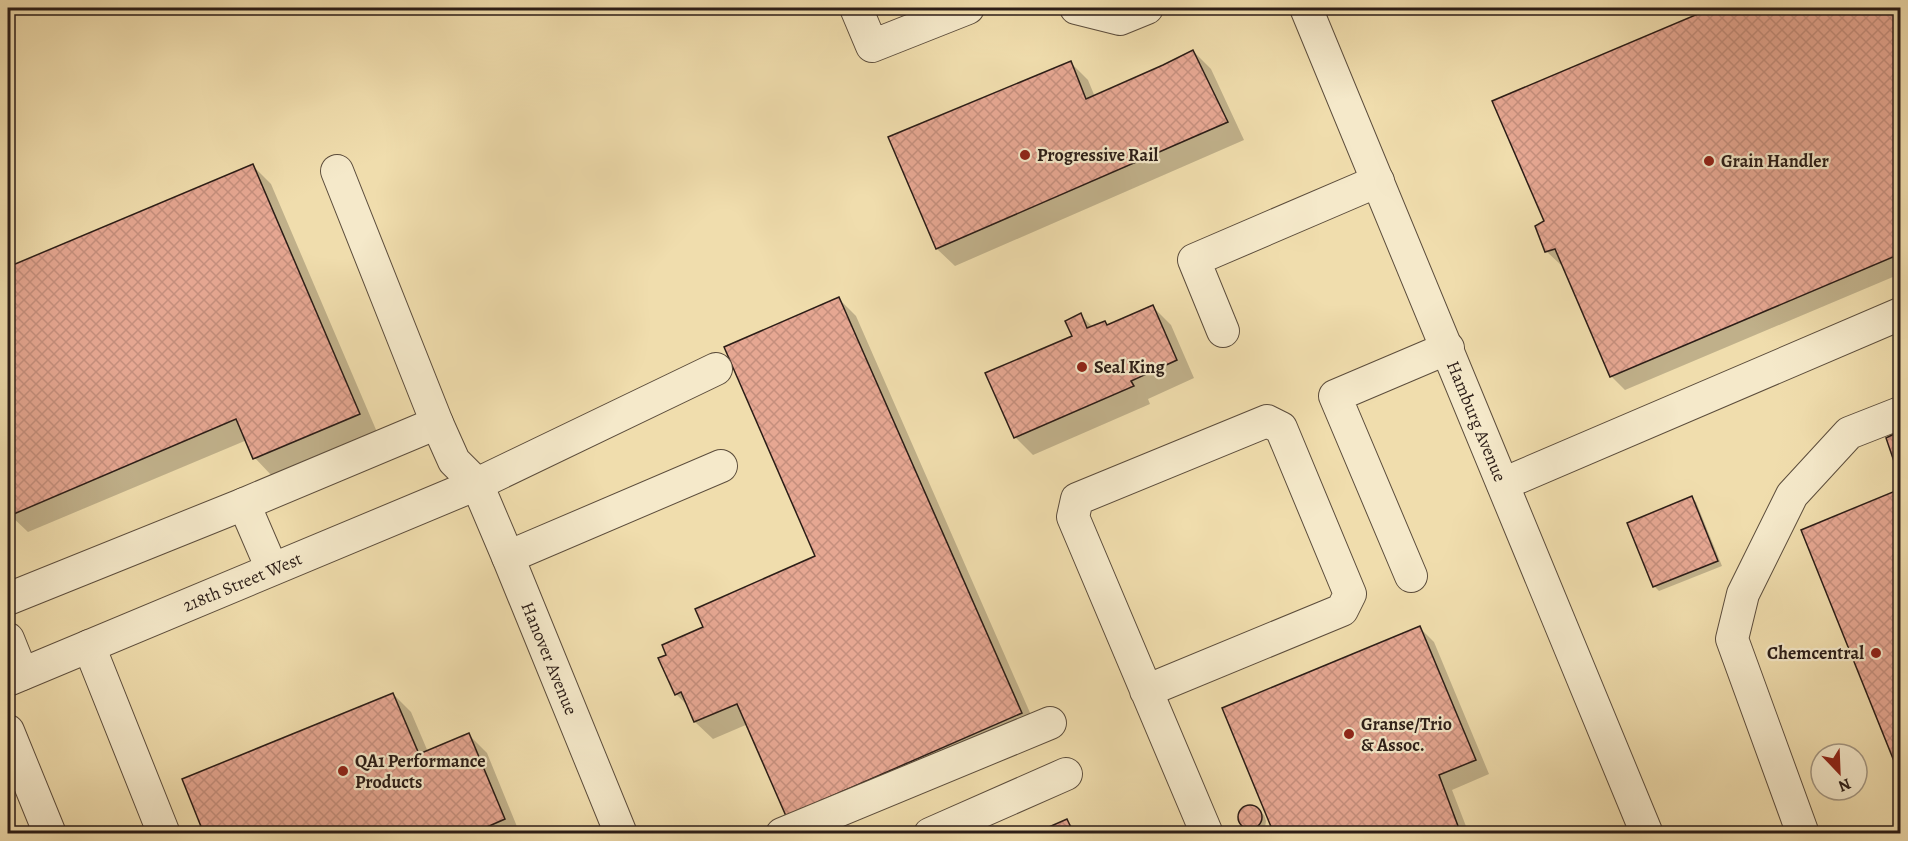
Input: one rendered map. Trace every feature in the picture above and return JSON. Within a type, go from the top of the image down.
[{"type":"street","points":[[856,8],[872,46],[968,8]]},
{"type":"street","points":[[1076,8],[1120,19],[1148,8]]},
{"type":"street","name":"Hamburg Avenue","points":[[1306,8],[1647,834]]},
{"type":"street","points":[[337,171],[437,423],[454,461],[477,484]]},
{"type":"street","points":[[1223,331],[1194,260],[1378,181]]},
{"type":"street","points":[[1503,484],[1900,314]]},
{"type":"street","points":[[1411,576],[1335,396],[1448,348]]},
{"type":"street","name":"218th Street West","points":[[15,677],[477,484],[716,369]]},
{"type":"street","points":[[1803,834],[1732,639],[1743,594],[1792,495],[1849,433],[1900,413]]},
{"type":"street","points":[[1146,691],[1342,610],[1350,594],[1281,428],[1267,421],[1077,499],[1073,517],[1146,691],[1207,834]]},
{"type":"street","points":[[8,598],[244,504],[437,423]]},
{"type":"street","points":[[508,557],[721,466]]},
{"type":"street","name":"Hanover Avenue","points":[[477,484],[621,834]]},
{"type":"street","points":[[244,504],[272,569]]},
{"type":"street","points":[[8,639],[15,677]]},
{"type":"street","points":[[89,646],[164,834]]},
{"type":"street","points":[[783,834],[1050,723]]},
{"type":"street","points":[[8,731],[50,834]]},
{"type":"street","points":[[930,834],[1066,774]]},
{"type":"building","name":"Grain Handler","points":[[1712,8],[1900,8],[1900,254],[1610,377],[1555,249],[1545,252],[1535,226],[1544,221],[1492,101]]},
{"type":"building","name":"Progressive Rail","points":[[1193,50],[1228,122],[936,249],[888,137],[1071,61],[1086,99]]},
{"type":"building","points":[[253,164],[360,414],[253,459],[236,419],[9,516],[8,267]]},
{"type":"building","points":[[839,297],[1022,713],[786,816],[737,704],[694,722],[681,692],[675,695],[658,658],[666,655],[662,645],[703,627],[695,609],[815,556],[724,347]]},
{"type":"building","name":"Seal King","points":[[1153,305],[1177,360],[1131,381],[1134,386],[1014,438],[985,373],[1072,336],[1065,321],[1081,313],[1087,328],[1105,321],[1107,325]]},
{"type":"building","points":[[1900,431],[1900,479],[1886,438]]},
{"type":"building","name":"Chemcentral","points":[[1900,489],[1900,776],[1801,530]]},
{"type":"building","points":[[1692,496],[1718,561],[1653,587],[1627,523]]},
{"type":"building","name":"Granse/Trio & Assoc.","points":[[1420,626],[1476,760],[1439,775],[1461,834],[1274,834],[1222,708]]},
{"type":"building","name":"QA1 Performance Products","points":[[393,693],[419,754],[469,733],[505,819],[471,834],[204,834],[182,779]]},
{"type":"building","points":[[1250,805],[1259,808],[1262,817],[1259,826],[1250,829],[1241,826],[1238,817],[1241,808]]},
{"type":"building","points":[[1067,819],[1074,834],[1033,834]]},
{"type":"place","name":"Progressive Rail","points":[[1025,155]]},
{"type":"place","name":"Grain Handler","points":[[1709,161]]},
{"type":"place","name":"Seal King","points":[[1082,367]]},
{"type":"place","name":"Chemcentral","points":[[1876,653]]},
{"type":"place","name":"Granse/Trio & Assoc.","points":[[1349,734]]},
{"type":"place","name":"QA1 Performance Products","points":[[343,771]]}]
